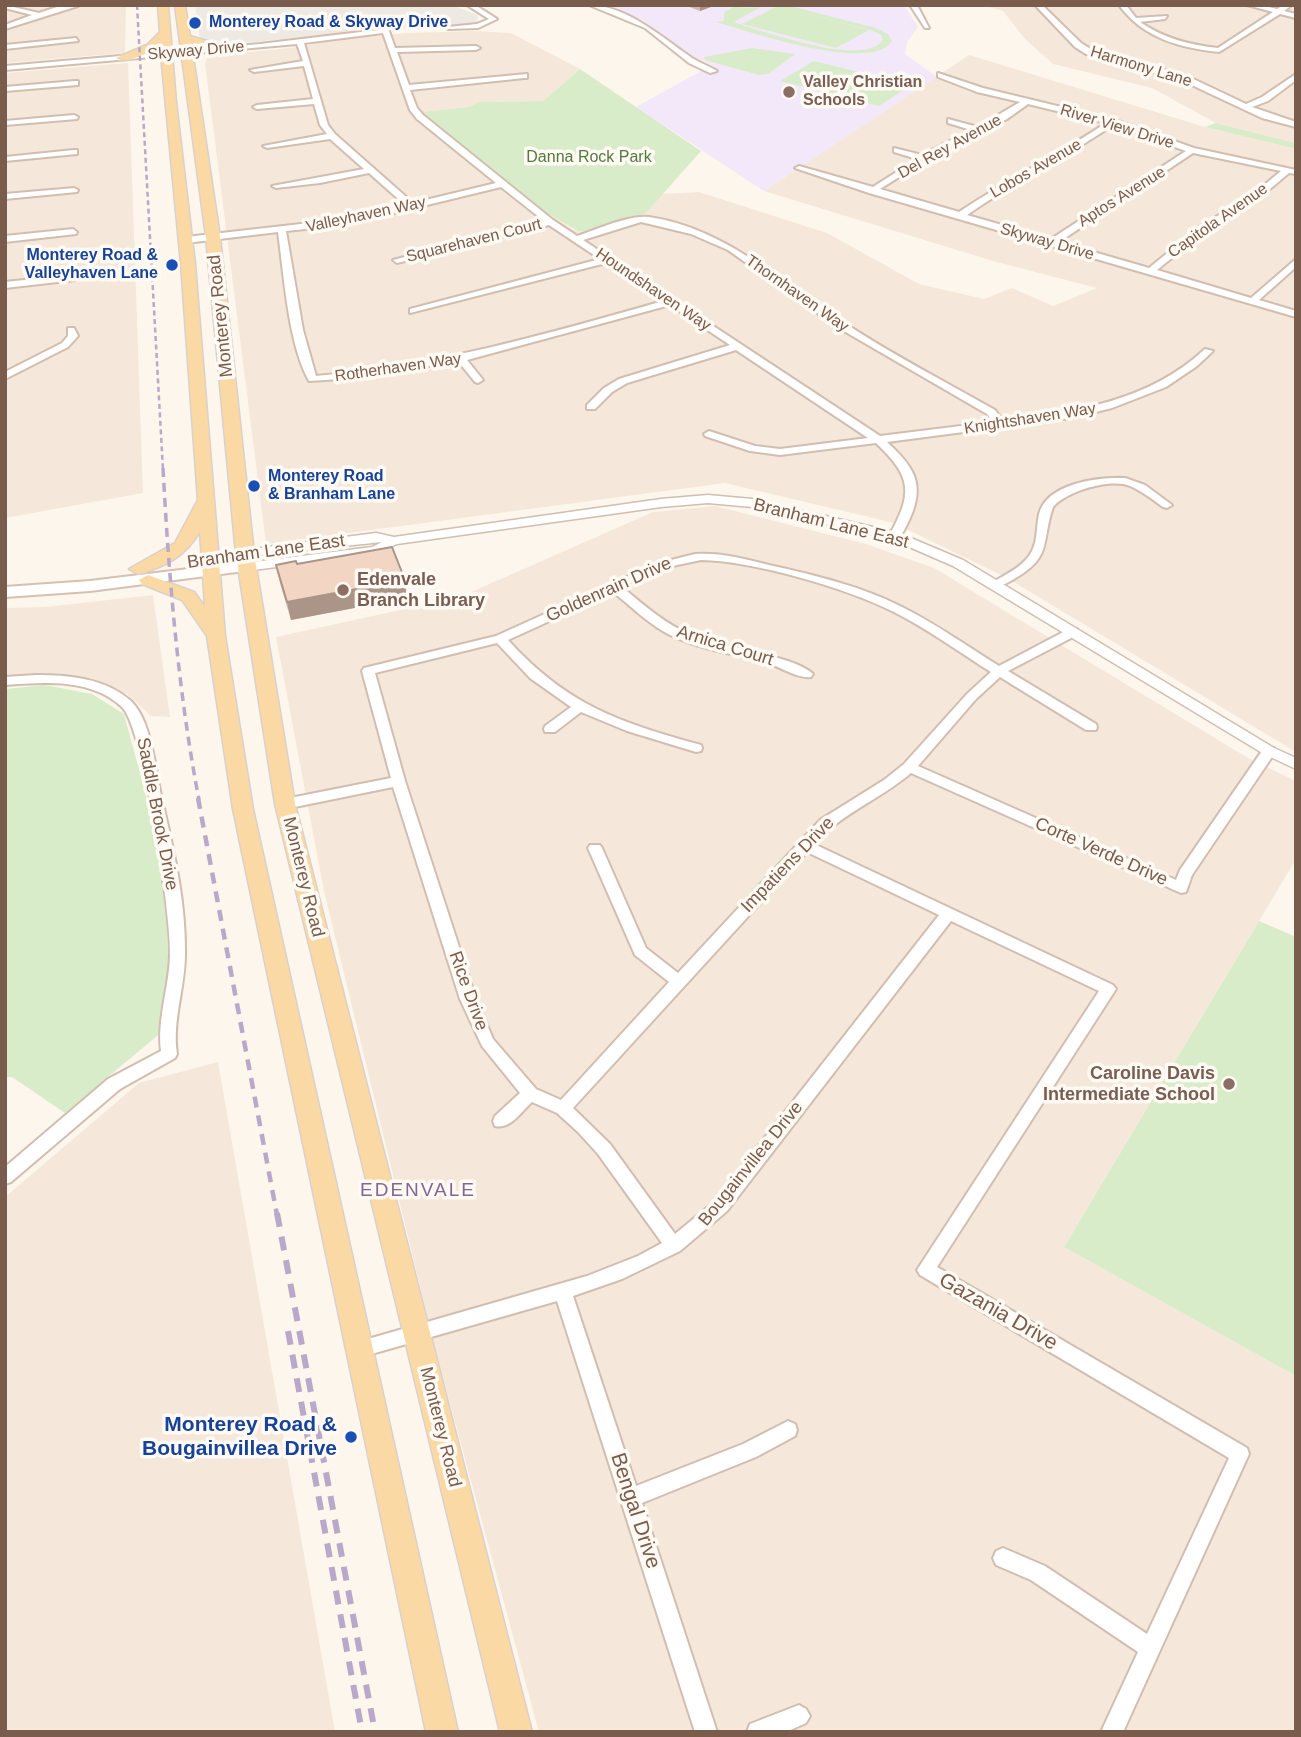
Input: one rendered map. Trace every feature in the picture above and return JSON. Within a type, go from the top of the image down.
[{"type":"main road","name":"Monterey Road","points":[[163,5],[167,71],[186,240],[216,636],[243,809],[442,1732]]},
{"type":"main road","name":"Monterey Road","points":[[180,5],[213,237],[246,561],[285,804],[516,1732]]},
{"type":"main road","points":[[121,58],[151,47],[165,33]]},
{"type":"main road","points":[[184,37],[229,49]]},
{"type":"main road","points":[[188,68],[205,57],[229,49]]},
{"type":"main road","points":[[121,58],[145,60],[167,71]]},
{"type":"main road","points":[[5,592],[143,574],[185,546],[205,501]]},
{"type":"main road","name":"Branham Lane East","points":[[143,574],[246,561]]},
{"type":"main road","points":[[5,579],[143,574],[188,596],[216,636]]},
{"type":"street","points":[[450,28],[478,26],[494,19],[470,5]]},
{"type":"street","points":[[592,5],[647,27],[692,61],[713,71]]},
{"type":"street","points":[[913,5],[927,27]]},
{"type":"street","name":"Harmony Lane","points":[[1038,5],[1089,52],[1184,78],[1245,107],[1296,125]]},
{"type":"street","points":[[1122,5],[1145,28],[1165,38],[1219,50],[1289,5]]},
{"type":"street","points":[[1250,5],[1296,16]]},
{"type":"street","points":[[5,6],[38,15]]},
{"type":"street","points":[[5,27],[75,6]]},
{"type":"street","points":[[1135,20],[1165,17]]},
{"type":"street","name":"Skyway Drive","points":[[5,68],[229,49],[386,31]]},
{"type":"street","name":"Houndshaven Way","points":[[386,31],[415,112],[551,222],[879,440],[897,456],[909,475],[914,490],[913,503],[895,536]]},
{"type":"street","points":[[5,47],[76,40]]},
{"type":"street","points":[[299,41],[324,125],[332,136],[411,206]]},
{"type":"street","points":[[392,50],[476,48]]},
{"type":"street","points":[[254,70],[307,63]]},
{"type":"street","name":"River View Drive","points":[[941,75],[972,87],[1112,122],[1192,150],[1292,171]]},
{"type":"street","points":[[405,88],[524,76]]},
{"type":"street","points":[[1245,107],[1265,99],[1296,76]]},
{"type":"street","points":[[5,89],[75,83]]},
{"type":"street","points":[[257,107],[317,101]]},
{"type":"street","name":"Del Rey Avenue","points":[[872,191],[923,158],[1004,117],[1027,101]]},
{"type":"street","points":[[5,123],[74,117]]},
{"type":"street","points":[[951,121],[978,130]]},
{"type":"street","name":"Lobos Avenue","points":[[960,216],[999,189],[1080,144],[1112,122]]},
{"type":"street","points":[[267,146],[332,136]]},
{"type":"street","points":[[897,150],[923,158]]},
{"type":"street","name":"Aptos Avenue","points":[[1052,243],[1105,204],[1166,169],[1192,150]]},
{"type":"street","points":[[5,159],[74,152]]},
{"type":"street","name":"Skyway Drive","points":[[799,168],[1296,314]]},
{"type":"street","points":[[276,186],[320,181],[371,170]]},
{"type":"street","name":"Capitola Avenue","points":[[1149,272],[1202,229],[1254,198],[1292,171]]},
{"type":"street","name":"Valleyhaven Way","points":[[186,240],[345,222],[502,184]]},
{"type":"street","points":[[5,197],[74,190]]},
{"type":"street","name":"Thornhaven Way","points":[[577,239],[648,219],[721,243],[840,325],[990,412],[1001,425]]},
{"type":"street","name":"Squarehaven Court","points":[[397,260],[551,222]]},
{"type":"street","name":"Rotherhaven Way","points":[[282,230],[299,329],[312,379],[424,367],[462,360],[671,302]]},
{"type":"street","points":[[5,239],[74,232]]},
{"type":"street","points":[[414,311],[608,260]]},
{"type":"street","points":[[1252,302],[1296,262]]},
{"type":"street","points":[[5,285],[72,278]]},
{"type":"street","points":[[5,376],[65,345],[73,336],[71,330]]},
{"type":"street","points":[[591,407],[623,380],[738,346]]},
{"type":"street","name":"Knightshaven Way","points":[[709,434],[754,449],[780,452],[1071,415],[1118,404],[1178,377],[1208,351]]},
{"type":"street","points":[[462,360],[478,380]]},
{"type":"street","points":[[997,584],[1023,569],[1035,558],[1041,546],[1045,514],[1060,494],[1075,488],[1127,480],[1167,505]]},
{"type":"street","name":"Branham Lane East","points":[[246,561],[376,550],[394,541],[661,503],[708,499],[752,503],[895,536],[958,563],[997,584],[1269,751],[1296,764]]},
{"type":"street","name":"Goldenrain Drive","points":[[368,671],[500,639],[659,566],[681,559],[706,556],[732,559],[845,587],[876,599],[901,611],[1091,727]]},
{"type":"street","name":"Arnica Court","points":[[614,587],[653,620],[674,632],[785,663],[807,674]]},
{"type":"street","name":"Impatiens Drive","points":[[563,1108],[824,823],[882,789],[910,766],[983,685],[999,672],[1073,632]]},
{"type":"street","points":[[500,639],[534,675],[581,706],[637,731],[696,748]]},
{"type":"street","name":"Rice Drive","points":[[368,671],[398,781],[468,999],[487,1042],[530,1094],[563,1108],[604,1149],[674,1246]]},
{"type":"street","name":"Saddle Brook Drive","points":[[5,681],[55,679],[104,690],[127,704],[139,725],[174,897],[178,955],[166,1039],[169,1054],[114,1084],[5,1177]]},
{"type":"street","points":[[550,729],[581,706]]},
{"type":"street","name":"Corte Verde Drive","points":[[910,766],[1181,888],[1185,874],[1269,751]]},
{"type":"street","points":[[285,804],[398,781]]},
{"type":"street","name":"Gazania Drive","points":[[805,845],[1108,989],[926,1270],[1240,1454],[1112,1732]]},
{"type":"street","points":[[595,848],[640,951],[678,981]]},
{"type":"street","name":"Bougainvillea Drive","points":[[361,1349],[626,1272],[674,1246],[701,1227],[721,1206],[948,914]]},
{"type":"street","points":[[501,1121],[530,1094]]},
{"type":"street","name":"Bengal Drive","points":[[563,1291],[706,1732]]},
{"type":"street","points":[[631,1498],[738,1456],[788,1430]]},
{"type":"street","points":[[1003,1558],[1038,1573],[1150,1648]]},
{"type":"street","points":[[758,1732],[799,1716]]},
{"type":"shaded area","points":[[5,5],[126,5],[125,53],[5,63]]},
{"type":"shaded area","points":[[195,5],[451,5],[478,15],[477,24],[201,47]]},
{"type":"shaded area","name":"Valley Christian Schools","points":[[601,5],[904,5],[918,27],[907,42],[905,54],[937,77],[764,191],[636,107],[712,65],[693,56],[642,20]]},
{"type":"shaded area","points":[[982,5],[1296,5],[1296,143],[1216,123],[1152,88],[1053,64],[1025,39],[1003,11]]},
{"type":"shaded area","points":[[407,33],[511,33],[580,69],[543,101],[479,102],[468,107],[423,112],[550,215],[574,230],[588,231],[646,213],[662,194],[699,192],[827,233],[919,284],[984,299],[1012,288],[1053,306],[1097,288],[993,261],[764,191],[969,55],[1205,127],[1296,149],[1296,752],[1007,578],[894,523],[725,483],[266,544],[205,63],[207,58],[345,39]]},
{"type":"shaded area","points":[[128,63],[143,493],[5,518],[5,73]]},
{"type":"shaded area","points":[[715,506],[866,544],[934,568],[1248,758],[1296,781],[1296,859],[1064,1247],[1296,1376],[1296,1732],[539,1732],[435,1348],[324,891],[276,637],[460,597],[653,512]]},
{"type":"shaded area","points":[[153,595],[170,717],[151,716],[127,694],[71,675],[5,675],[5,608],[45,607]]},
{"type":"shaded area","points":[[218,1062],[335,1732],[5,1732],[5,1197],[139,1083]]},
{"type":"green space","points":[[738,5],[757,5],[786,5],[876,28],[888,34],[892,41],[880,50],[836,52],[780,41],[716,22],[724,21],[724,12]],"holes":[[[757,5],[776,7],[742,24],[836,48],[869,30],[780,7],[871,30],[881,35],[883,40],[873,47],[838,50],[796,41],[734,22],[761,7],[740,8]]]},
{"type":"green space","points":[[752,48],[795,54],[768,74],[759,75],[705,60],[704,57]]},
{"type":"green space","points":[[814,61],[911,85],[879,106],[780,81]]},
{"type":"green space","name":"Danna Rock Park","points":[[580,69],[701,151],[646,213],[588,231],[578,231],[550,215],[422,112],[468,107],[479,102],[543,101]]},
{"type":"green space","points":[[1216,123],[1296,143],[1296,149],[1205,127]]},
{"type":"green space","points":[[45,685],[92,694],[124,714],[161,851],[172,939],[163,1031],[65,1113],[12,1077],[5,1077],[5,689]]},
{"type":"green space","name":"Caroline Davis Intermediate School","points":[[1259,921],[1296,937],[1296,1376],[1064,1247]]},
{"type":"building","points":[[392,547],[405,580],[287,602],[276,565],[296,561],[297,564]]},
{"type":"railway","points":[[137,5],[163,470]]},
{"type":"railway","points":[[163,468],[175,635],[199,800]]},
{"type":"railway","points":[[198,798],[277,1215]]},
{"type":"railway","points":[[277,1213],[375,1732]]},
{"type":"railway","points":[[288,1331],[362,1732]]},
{"type":"place","name":"Monterey Road & Skyway Drive","points":[[195,23]]},
{"type":"place","name":"Valley Christian Schools","points":[[789,92]]},
{"type":"place","name":"Monterey Road & Valleyhaven Lane","points":[[172,265]]},
{"type":"place","name":"Monterey Road & Branham Lane","points":[[254,486]]},
{"type":"place","name":"Edenvale Branch Library","points":[[343,590]]},
{"type":"place","name":"Caroline Davis Intermediate School","points":[[1229,1084]]},
{"type":"place","name":"Monterey Road & Bougainvillea Drive","points":[[351,1437]]},
{"type":"district","name":"EDENVALE","points":[[418,1191]]}]
